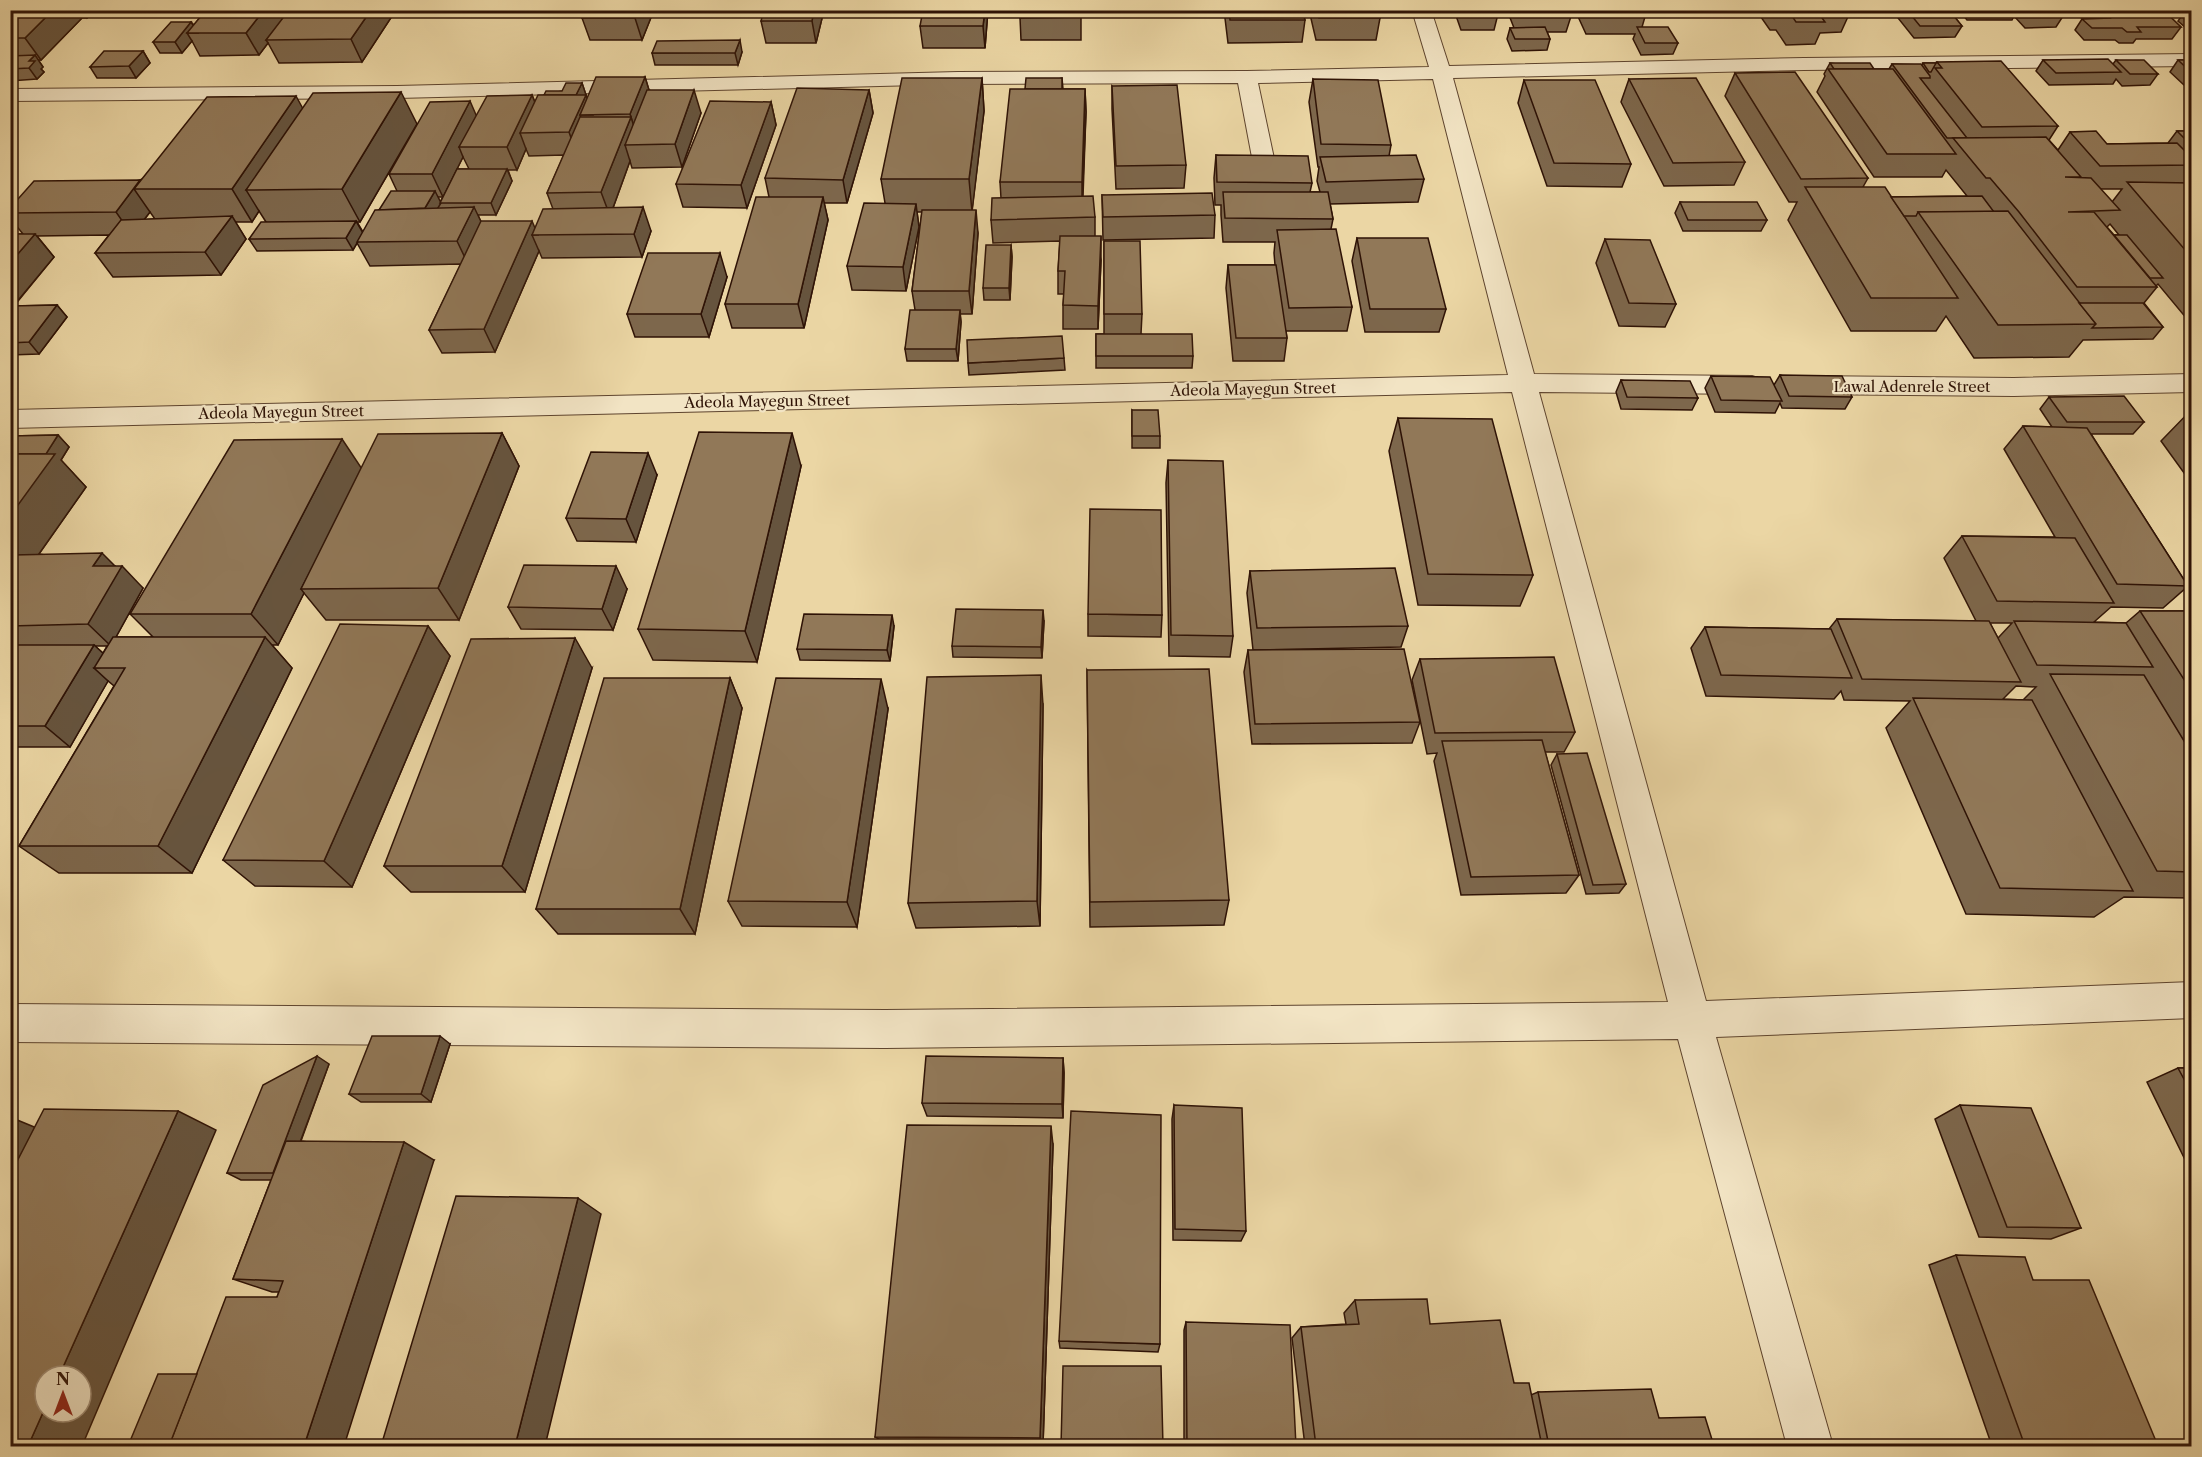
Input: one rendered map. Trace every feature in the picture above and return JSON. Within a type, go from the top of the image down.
[{"type":"street","points":[[1420,10],[1441,72],[1692,1020],[1810,1446]]},
{"type":"street","points":[[10,95],[397,92],[958,78],[1247,77],[2192,60]]},
{"type":"street","points":[[1247,77],[1264,168]]},
{"type":"street","name":"Lawal Adenrele Street","points":[[1524,383],[2014,387],[2192,383]]},
{"type":"street","name":"Adeola Mayegun Street","points":[[10,419],[1524,383]]},
{"type":"street","points":[[10,1023],[885,1029],[1692,1020],[2192,1000]]},
{"type":"building","points":[[10,10],[53,10],[25,38],[10,38]]},
{"type":"building","points":[[206,10],[264,10],[246,33],[187,33]]},
{"type":"building","points":[[289,10],[371,10],[351,39],[266,40]]},
{"type":"building","points":[[586,10],[638,10],[635,18],[582,18]]},
{"type":"building","points":[[764,10],[814,10],[812,21],[761,21]]},
{"type":"building","points":[[923,10],[985,10],[983,26],[920,26]]},
{"type":"building","points":[[1020,10],[1081,10],[1081,17],[1020,18]]},
{"type":"building","points":[[1229,10],[1302,10],[1305,20],[1230,20]]},
{"type":"building","points":[[1318,10],[1378,10],[1380,18],[1319,18]]},
{"type":"building","points":[[1593,10],[1647,10],[1648,11],[1593,12]]},
{"type":"building","points":[[1788,10],[1819,10],[1817,11],[1825,22],[1796,22]]},
{"type":"building","points":[[1907,10],[1949,10],[1962,26],[1920,26]]},
{"type":"building","points":[[2121,10],[2163,10],[2181,27],[2137,27],[2141,32],[2127,32],[2122,28],[2092,28],[2082,19],[2110,18],[2106,14],[2125,14]]},
{"type":"building","points":[[171,22],[191,22],[175,42],[153,42]]},
{"type":"building","points":[[1545,27],[1550,39],[1515,39],[1510,28]]},
{"type":"building","points":[[1637,27],[1668,27],[1678,43],[1645,43]]},
{"type":"building","points":[[740,40],[735,53],[652,53],[657,41]]},
{"type":"building","points":[[104,51],[143,51],[129,66],[90,67]]},
{"type":"building","points":[[35,55],[29,61],[35,61],[29,68],[10,69],[10,56]]},
{"type":"building","points":[[2108,59],[2121,72],[2056,73],[2043,60]]},
{"type":"building","points":[[2116,60],[2144,60],[2158,74],[2130,74]]},
{"type":"building","points":[[2178,60],[2192,60],[2192,73]]},
{"type":"building","points":[[2001,61],[2058,126],[1982,127],[1935,68],[1942,68],[1937,62]]},
{"type":"building","points":[[1830,63],[1870,63],[1874,69],[1834,69]]},
{"type":"building","points":[[1923,63],[1936,63],[1929,72]]},
{"type":"building","points":[[1892,64],[1921,64],[1930,78],[1920,78],[1967,138],[1947,138]]},
{"type":"building","points":[[1828,69],[1893,69],[1956,154],[1887,154]]},
{"type":"building","points":[[1795,72],[1868,178],[1801,179],[1735,73]]},
{"type":"building","points":[[596,77],[645,77],[630,114],[580,115]]},
{"type":"building","points":[[902,78],[982,78],[969,179],[881,179]]},
{"type":"building","points":[[1026,78],[1062,78],[1062,89],[1025,89]]},
{"type":"building","points":[[1696,78],[1745,162],[1673,163],[1629,79]]},
{"type":"building","points":[[1313,79],[1378,80],[1391,145],[1321,144]]},
{"type":"building","points":[[1524,80],[1595,80],[1631,164],[1554,163]]},
{"type":"building","points":[[566,83],[582,83],[576,95],[544,95],[546,91],[562,91]]},
{"type":"building","points":[[1177,85],[1186,165],[1116,166],[1112,86]]},
{"type":"building","points":[[797,88],[869,90],[843,180],[765,178]]},
{"type":"building","points":[[1010,89],[1085,89],[1082,182],[1000,182]]},
{"type":"building","points":[[647,90],[694,90],[675,144],[625,145]]},
{"type":"building","points":[[401,92],[342,189],[246,190],[313,93]]},
{"type":"building","points":[[532,95],[507,147],[459,147],[487,96]]},
{"type":"building","points":[[538,95],[586,95],[569,132],[520,133]]},
{"type":"building","points":[[296,96],[232,189],[134,189],[207,97]]},
{"type":"building","points":[[470,101],[432,174],[389,174],[430,102]]},
{"type":"building","points":[[710,101],[771,102],[741,185],[676,184]]},
{"type":"building","points":[[580,117],[631,117],[601,192],[547,193]]},
{"type":"building","points":[[2096,131],[2107,144],[2177,143],[2192,158],[2192,165],[2100,166],[2070,132]]},
{"type":"building","points":[[2177,131],[2192,131],[2192,146]]},
{"type":"building","points":[[2046,137],[2081,177],[2065,177],[2091,178],[2120,210],[2068,212],[2094,212],[2157,287],[2077,287],[2019,212],[1990,178],[1986,178],[1953,138]]},
{"type":"building","points":[[1216,155],[1308,156],[1312,183],[1217,182]]},
{"type":"building","points":[[1416,155],[1424,179],[1326,182],[1320,157]]},
{"type":"building","points":[[457,169],[507,169],[491,203],[440,203]]},
{"type":"building","points":[[140,180],[116,212],[10,213],[10,208],[34,181]]},
{"type":"building","points":[[2127,182],[2192,183],[2192,258]]},
{"type":"building","points":[[1805,187],[1885,187],[1958,298],[1871,298]]},
{"type":"building","points":[[391,191],[435,191],[425,208],[379,210]]},
{"type":"building","points":[[1223,192],[1328,192],[1333,219],[1225,218]]},
{"type":"building","points":[[1212,193],[1215,215],[1103,217],[1102,195]]},
{"type":"building","points":[[1093,196],[1095,217],[991,220],[992,198]]},
{"type":"building","points":[[1982,196],[1994,212],[1918,212],[1916,216],[1904,216],[1891,197]]},
{"type":"building","points":[[756,197],[823,197],[798,304],[725,304]]},
{"type":"building","points":[[1680,202],[1757,202],[1767,220],[1688,220]]},
{"type":"building","points":[[864,203],[916,204],[903,267],[847,266]]},
{"type":"building","points":[[474,207],[457,241],[357,242],[375,210]]},
{"type":"building","points":[[643,207],[634,234],[532,235],[543,209]]},
{"type":"building","points":[[922,210],[976,210],[969,291],[912,291]]},
{"type":"building","points":[[2008,211],[2096,324],[1998,325],[1918,212]]},
{"type":"building","points":[[232,216],[205,252],[95,253],[121,220]]},
{"type":"building","points":[[356,221],[346,238],[249,239],[261,222]]},
{"type":"building","points":[[481,221],[532,221],[484,329],[429,330]]},
{"type":"building","points":[[1336,229],[1352,307],[1289,308],[1277,230]]},
{"type":"building","points":[[10,234],[35,234],[10,263]]},
{"type":"building","points":[[2114,235],[2127,235],[2163,278],[2150,278]]},
{"type":"building","points":[[1060,236],[1101,236],[1098,306],[1063,305],[1065,271],[1058,271]]},
{"type":"building","points":[[1357,238],[1428,238],[1446,309],[1370,309]]},
{"type":"building","points":[[1605,239],[1650,240],[1676,304],[1629,303]]},
{"type":"building","points":[[1104,241],[1140,241],[1142,314],[1104,314]]},
{"type":"building","points":[[986,245],[1011,245],[1009,288],[983,288]]},
{"type":"building","points":[[648,253],[720,253],[701,314],[627,314]]},
{"type":"building","points":[[1228,265],[1276,265],[1287,338],[1236,338]]},
{"type":"building","points":[[2079,303],[2143,303],[2163,327],[2092,328],[2096,324]]},
{"type":"building","points":[[57,305],[29,342],[10,343],[10,306]]},
{"type":"building","points":[[910,310],[960,310],[956,349],[905,349]]},
{"type":"building","points":[[1096,334],[1192,334],[1193,356],[1096,356]]},
{"type":"building","points":[[1062,336],[1064,358],[968,363],[967,340]]},
{"type":"building","points":[[1780,375],[1842,376],[1852,397],[1789,396]]},
{"type":"building","points":[[1711,376],[1770,377],[1782,401],[1721,400]]},
{"type":"building","points":[[1621,380],[1690,381],[1698,398],[1627,397]]},
{"type":"building","points":[[2124,396],[2144,422],[2067,422],[2049,397]]},
{"type":"building","points":[[1132,410],[1158,410],[1160,436],[1132,436]]},
{"type":"building","points":[[1398,418],[1492,419],[1533,575],[1428,574]]},
{"type":"building","points":[[2023,426],[2087,428],[2188,586],[2117,584]]},
{"type":"building","points":[[699,432],[792,433],[745,631],[638,629]]},
{"type":"building","points":[[502,433],[438,588],[301,589],[378,434]]},
{"type":"building","points":[[58,435],[46,454],[10,454],[10,436]]},
{"type":"building","points":[[342,439],[251,614],[130,614],[234,440]]},
{"type":"building","points":[[591,452],[648,453],[626,519],[566,518]]},
{"type":"building","points":[[10,454],[55,454],[10,516]]},
{"type":"building","points":[[1168,460],[1223,461],[1233,636],[1171,635]]},
{"type":"building","points":[[1090,509],[1161,510],[1162,615],[1088,614]]},
{"type":"building","points":[[1962,536],[2075,538],[2114,603],[1997,601]]},
{"type":"building","points":[[102,553],[93,566],[122,566],[88,624],[10,626],[10,558],[13,555]]},
{"type":"building","points":[[524,565],[616,566],[602,609],[508,607]]},
{"type":"building","points":[[1395,568],[1408,626],[1257,628],[1250,571]]},
{"type":"building","points":[[956,609],[1043,610],[1041,647],[952,646]]},
{"type":"building","points":[[2140,611],[2192,611],[2192,692]]},
{"type":"building","points":[[804,614],[892,615],[887,650],[797,649]]},
{"type":"building","points":[[1837,619],[1989,621],[2021,682],[1862,679]]},
{"type":"building","points":[[2014,621],[2126,623],[2153,667],[2037,665]]},
{"type":"building","points":[[340,624],[428,626],[324,861],[223,860]]},
{"type":"building","points":[[1705,627],[1831,629],[1852,678],[1721,675]]},
{"type":"building","points":[[113,637],[265,637],[158,846],[19,846],[125,668],[94,668]]},
{"type":"building","points":[[575,638],[502,866],[384,866],[471,639]]},
{"type":"building","points":[[10,645],[94,645],[45,726],[10,726]]},
{"type":"building","points":[[1404,649],[1420,722],[1255,724],[1248,650]]},
{"type":"building","points":[[1554,657],[1575,732],[1435,733],[1420,659]]},
{"type":"building","points":[[1209,669],[1229,900],[1090,902],[1087,670]]},
{"type":"building","points":[[2050,674],[2144,675],[2192,754],[2192,872],[2157,871]]},
{"type":"building","points":[[1041,675],[1037,901],[908,903],[927,677]]},
{"type":"building","points":[[604,678],[730,678],[680,909],[536,909]]},
{"type":"building","points":[[776,678],[881,679],[847,902],[728,901]]},
{"type":"building","points":[[1913,698],[2032,700],[2133,891],[2000,888]]},
{"type":"building","points":[[1542,740],[1579,875],[1471,877],[1442,741]]},
{"type":"building","points":[[1587,753],[1626,884],[1593,885],[1557,754]]},
{"type":"building","points":[[372,1036],[440,1036],[421,1094],[349,1094]]},
{"type":"building","points":[[317,1056],[273,1173],[227,1173],[263,1085]]},
{"type":"building","points":[[926,1056],[1063,1058],[1062,1104],[922,1103]]},
{"type":"building","points":[[2178,1068],[2192,1068],[2192,1094]]},
{"type":"building","points":[[1174,1105],[1242,1108],[1246,1231],[1175,1229]]},
{"type":"building","points":[[1960,1105],[2031,1108],[2081,1228],[2007,1227]]},
{"type":"building","points":[[44,1109],[178,1111],[64,1364],[33,1364],[33,1424],[38,1424],[28,1446],[10,1446],[10,1175]]},
{"type":"building","points":[[1071,1111],[1161,1115],[1160,1344],[1059,1341]]},
{"type":"building","points":[[907,1125],[1051,1126],[1040,1438],[875,1437]]},
{"type":"building","points":[[286,1141],[404,1142],[304,1446],[169,1446],[226,1297],[277,1297],[283,1281],[233,1279]]},
{"type":"building","points":[[456,1196],[578,1198],[515,1446],[381,1446]]},
{"type":"building","points":[[1956,1255],[2025,1257],[2033,1280],[2089,1280],[2158,1446],[2025,1446]]},
{"type":"building","points":[[1427,1299],[1430,1324],[1500,1320],[1514,1383],[1529,1383],[1542,1446],[1316,1446],[1301,1327],[1359,1324],[1355,1300]]},
{"type":"building","points":[[1186,1322],[1290,1325],[1296,1446],[1187,1446]]},
{"type":"building","points":[[1063,1366],[1161,1366],[1163,1446],[1061,1446]]},
{"type":"building","points":[[158,1374],[197,1374],[169,1446],[128,1446]]},
{"type":"building","points":[[1651,1389],[1659,1418],[1705,1417],[1714,1446],[1549,1446],[1538,1392]]}]
